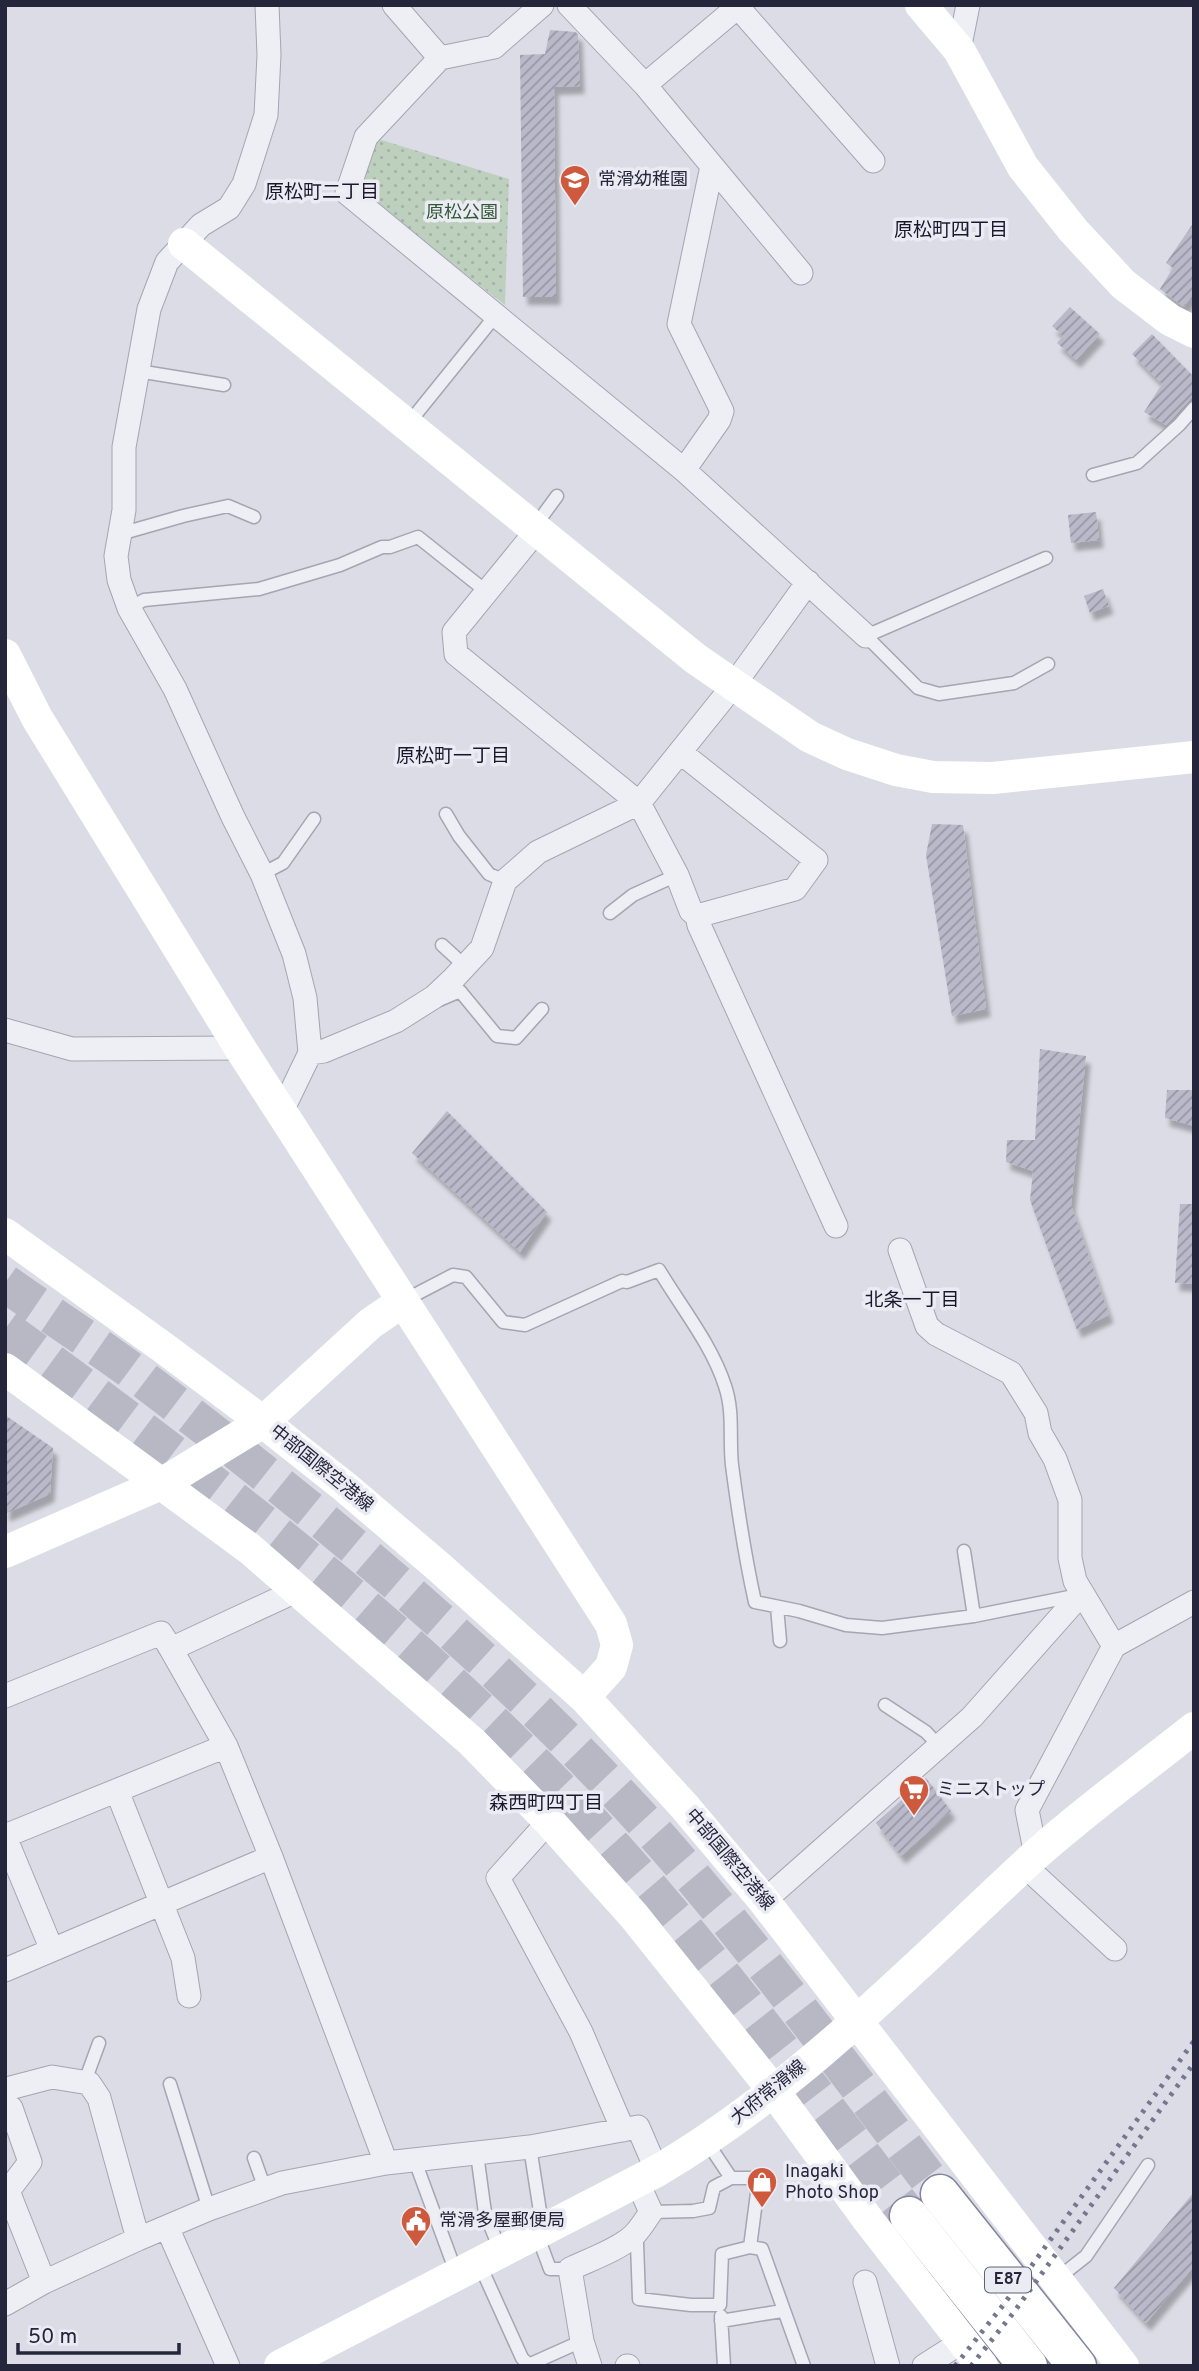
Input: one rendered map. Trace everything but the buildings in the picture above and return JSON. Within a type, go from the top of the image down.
[{"type":"highway","name":"E87","points":[[940,2194],[1077,2366]]},
{"type":"highway","name":"E87","points":[[909,2217],[1028,2366]]},
{"type":"main road","points":[[921,5],[960,50],[1023,167],[1073,230],[1123,284],[1170,320],[1194,332]]},
{"type":"main road","points":[[184,244],[696,659],[810,737],[847,754],[895,770],[933,777],[993,778],[1194,757]]},
{"type":"main road","points":[[5,655],[37,718],[240,1048],[611,1625],[617,1645],[611,1667],[584,1698]]},
{"type":"main road","name":"中部国際空港線","points":[[5,1234],[263,1422],[345,1487],[440,1568],[584,1698],[684,1806],[764,1901],[1123,2366]]},
{"type":"main road","points":[[263,1422],[371,1322],[402,1302]]},
{"type":"main road","points":[[5,1369],[250,1549],[472,1742],[549,1821],[634,1916],[773,2090],[869,2221],[982,2366]]},
{"type":"main road","name":"中部国際空港線","points":[[5,1552],[163,1483],[263,1422]]},
{"type":"main road","name":"大府常滑線","points":[[280,2366],[647,2176],[706,2141],[773,2090],[856,2020],[1030,1861],[1194,1727]]},
{"type":"street","points":[[267,5],[269,55],[266,115],[244,184],[229,208],[201,225],[167,262],[154,298],[124,447],[124,510],[117,556],[119,580],[129,608],[175,690],[262,874],[294,954],[304,998],[310,1053],[282,1111]]},
{"type":"street","points":[[394,5],[440,58]]},
{"type":"street","points":[[542,5],[494,47],[440,58],[366,136],[347,192],[684,470],[866,636]]},
{"type":"street","points":[[569,5],[645,85],[801,273]]},
{"type":"street","points":[[960,50],[968,5]]},
{"type":"street","points":[[645,85],[738,6],[873,161]]},
{"type":"street","points":[[684,470],[719,420],[722,411],[680,324],[712,166]]},
{"type":"street","points":[[536,528],[454,632],[456,654],[639,803],[677,875],[691,911],[697,916],[836,1226]]},
{"type":"street","points":[[310,1053],[324,1051],[396,1021],[434,997],[491,941],[505,881],[538,852],[639,803],[733,686],[808,582]]},
{"type":"street","points":[[680,752],[816,860],[795,889],[697,916]]},
{"type":"street","points":[[5,1030],[72,1049],[240,1048]]},
{"type":"street","points":[[900,1250],[927,1325],[936,1334],[1011,1373],[1036,1413],[1040,1433],[1055,1459],[1070,1500],[1070,1558],[1075,1581],[1114,1646]]},
{"type":"street","points":[[171,1649],[298,1590]]},
{"type":"street","points":[[764,1901],[972,1717],[1081,1594]]},
{"type":"street","points":[[1115,1949],[1030,1861],[1027,1810],[1114,1646],[1194,1602]]},
{"type":"street","points":[[5,1696],[161,1633],[226,1746],[271,1857],[386,2163]]},
{"type":"street","points":[[52,1950],[5,1837],[226,1746]]},
{"type":"street","points":[[117,1791],[183,1958],[189,1996]]},
{"type":"street","points":[[549,1821],[498,1878],[581,2032],[623,2130]]},
{"type":"street","points":[[5,1969],[271,1857]]},
{"type":"street","points":[[44,2282],[8,2191],[30,2162],[8,2099],[52,2077],[89,2083],[99,2098],[138,2239]]},
{"type":"street","points":[[5,2304],[44,2282],[138,2239],[282,2183],[386,2163],[530,2147],[638,2127],[651,2212],[634,2236],[570,2269],[582,2341],[590,2366]]},
{"type":"street","points":[[167,2227],[228,2366]]},
{"type":"street","points":[[865,2282],[888,2366]]},
{"type":"street","points":[[924,2366],[963,2341]]},
{"type":"lane","points":[[408,424],[496,315]]},
{"type":"lane","points":[[138,371],[223,385]]},
{"type":"lane","points":[[1093,475],[1137,463],[1194,408]]},
{"type":"lane","points":[[536,528],[557,496]]},
{"type":"lane","points":[[121,531],[127,532],[228,506],[254,517]]},
{"type":"lane","points":[[129,608],[144,600],[259,590],[418,537],[487,592]]},
{"type":"lane","points":[[1046,558],[866,636],[918,688],[939,694],[1014,683],[1048,664]]},
{"type":"lane","points":[[446,814],[459,836],[489,874],[505,881]]},
{"type":"lane","points":[[262,874],[283,863],[314,819]]},
{"type":"lane","points":[[610,913],[633,895],[677,875]]},
{"type":"lane","points":[[442,944],[465,966]]},
{"type":"lane","points":[[434,997],[437,1001],[460,991],[497,1036],[516,1038],[542,1009]]},
{"type":"lane","points":[[402,1302],[453,1275],[466,1277],[503,1322],[525,1325],[622,1281],[627,1282],[659,1270],[716,1363],[726,1388],[732,1427],[732,1462],[755,1602],[846,1625],[882,1628],[974,1616],[1063,1600],[1081,1594]]},
{"type":"lane","points":[[964,1550],[974,1616]]},
{"type":"lane","points":[[777,1607],[780,1641]]},
{"type":"lane","points":[[885,1705],[926,1732],[940,1747]]},
{"type":"lane","points":[[89,2083],[88,2073],[99,2043]]},
{"type":"lane","points":[[170,2084],[209,2210]]},
{"type":"lane","points":[[706,2141],[731,2178]]},
{"type":"lane","points":[[530,2147],[541,2231],[550,2269],[570,2269]]},
{"type":"lane","points":[[477,2154],[485,2213],[479,2263]]},
{"type":"lane","points":[[254,2158],[265,2189]]},
{"type":"lane","points":[[415,2161],[479,2263],[522,2358],[528,2365],[582,2341]]},
{"type":"lane","points":[[1055,2280],[1086,2256],[1148,2165]]},
{"type":"lane","points":[[651,2212],[709,2208],[714,2187],[731,2178],[759,2178],[750,2247]]},
{"type":"lane","points":[[634,2236],[637,2244],[639,2299],[691,2305],[720,2305]]},
{"type":"lane","points":[[724,2366],[720,2305],[722,2254],[750,2247],[762,2249],[782,2311],[804,2366]]},
{"type":"lane","points":[[721,2321],[782,2311]]},
{"type":"green space","name":"原松公園","points":[[375,138],[509,179],[505,305],[356,189]]},
{"type":"tunnel","points":[[5,1283],[140,1377],[277,1483],[410,1595],[538,1712],[658,1837],[695,1880],[802,2013],[940,2194]]},
{"type":"tunnel","points":[[5,1329],[157,1441],[306,1558],[378,1618],[517,1746],[583,1814],[669,1911],[751,2011],[909,2216]]},
{"type":"railway","points":[[955,2366],[1004,2304],[1194,2041]]},
{"type":"railway","points":[[971,2366],[1014,2312],[1194,2063]]},
{"type":"place","name":"常滑幼稚園","points":[[575,207]]},
{"type":"place","name":"ミニストップ","points":[[914,1817]]},
{"type":"place","name":"Inagaki Photo Shop","points":[[762,2209]]},
{"type":"place","name":"常滑多屋郵便局","points":[[416,2248]]},
{"type":"district","name":"原松町二丁目","points":[[322,193]]},
{"type":"district","name":"原松町四丁目","points":[[951,231]]},
{"type":"district","name":"原松町一丁目","points":[[453,757]]},
{"type":"district","name":"北条一丁目","points":[[912,1301]]},
{"type":"district","name":"森西町四丁目","points":[[546,1804]]}]
